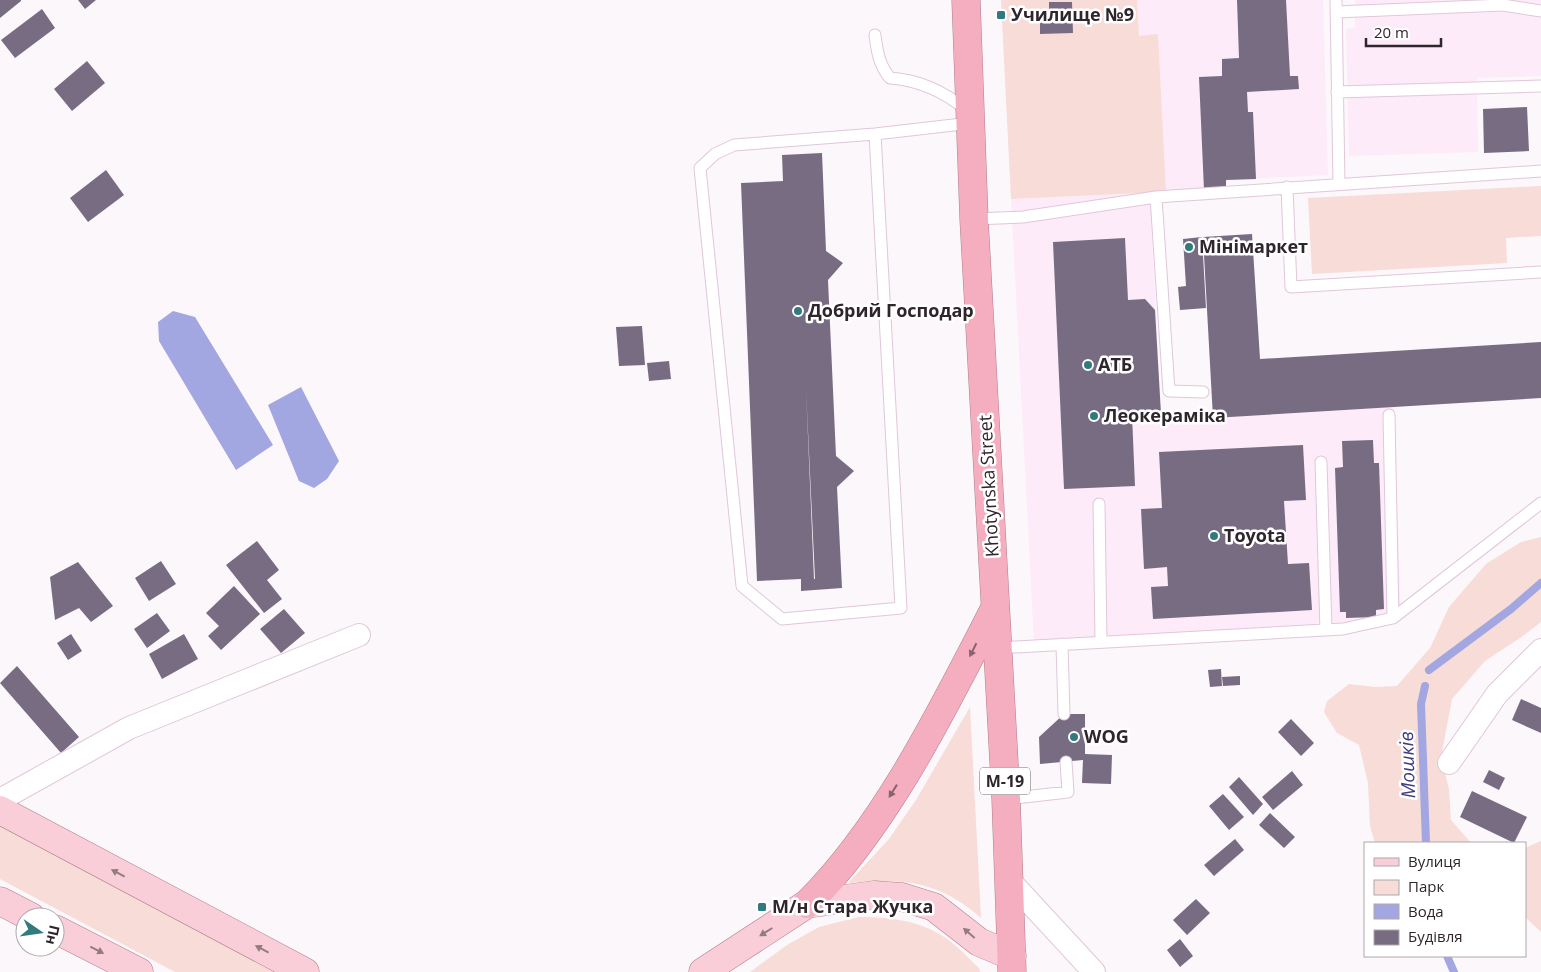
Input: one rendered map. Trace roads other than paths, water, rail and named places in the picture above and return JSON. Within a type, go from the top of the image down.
[{"type":"highway","name":"Khotynska Street","points":[[966,0],[974,219],[1006,799],[1012,964]]},
{"type":"highway","points":[[807,904],[826,886],[870,827],[944,708],[995,607]]},
{"type":"main road","points":[[0,810],[305,972]]},
{"type":"main road","points":[[702,972],[807,904],[874,895],[902,897],[934,907],[979,942],[1012,964]]},
{"type":"main road","points":[[0,901],[15,909]]},
{"type":"main road","points":[[65,934],[139,972]]},
{"type":"street","points":[[0,800],[129,728],[359,635]]},
{"type":"street","points":[[1450,763],[1497,694],[1541,650]]},
{"type":"street","points":[[1009,880],[1094,972]]},
{"type":"lane","points":[[1336,0],[1339,184]]},
{"type":"lane","points":[[1336,12],[1503,5],[1541,11]]},
{"type":"lane","points":[[875,35],[880,61],[890,78],[908,79],[945,94],[971,119]]},
{"type":"lane","points":[[1337,92],[1541,86]]},
{"type":"lane","points":[[875,134],[901,608],[782,619],[742,586],[700,168],[715,154],[734,145],[875,134],[971,119]]},
{"type":"lane","points":[[974,219],[1023,217],[1156,197],[1541,171]]},
{"type":"lane","points":[[1287,187],[1291,286],[1541,272]]},
{"type":"lane","points":[[1156,197],[1169,391],[1203,392]]},
{"type":"lane","points":[[1388,415],[1393,618]]},
{"type":"lane","points":[[1321,462],[1326,630]]},
{"type":"lane","points":[[997,648],[1343,629],[1393,618],[1541,503]]},
{"type":"lane","points":[[1099,504],[1101,641]]},
{"type":"lane","points":[[1062,644],[1064,714]]},
{"type":"lane","points":[[1006,799],[1068,792],[1066,762]]},
{"type":"water","points":[[173,311],[195,317],[273,445],[236,470],[159,341],[158,322]]},
{"type":"water","points":[[301,387],[339,461],[327,479],[314,488],[299,481],[268,405]]},
{"type":"waterway","name":"Мошків","points":[[1429,670],[1511,609],[1541,583]]},
{"type":"waterway","name":"Мошків","points":[[1425,686],[1421,704],[1426,842]]},
{"type":"waterway","name":"Мошків","points":[[1447,957],[1454,972]]},
{"type":"place","name":"Училище №9","points":[[1001,15]]},
{"type":"place","name":"Мінімаркет","points":[[1189,247]]},
{"type":"place","name":"Добрий Господар","points":[[798,311]]},
{"type":"place","name":"АТБ","points":[[1088,365]]},
{"type":"place","name":"Леокераміка","points":[[1094,416]]},
{"type":"place","name":"Toyota","points":[[1214,536]]},
{"type":"place","name":"WOG","points":[[1074,737]]},
{"type":"place","name":"М/н Стара Жучка","points":[[762,907]]}]
